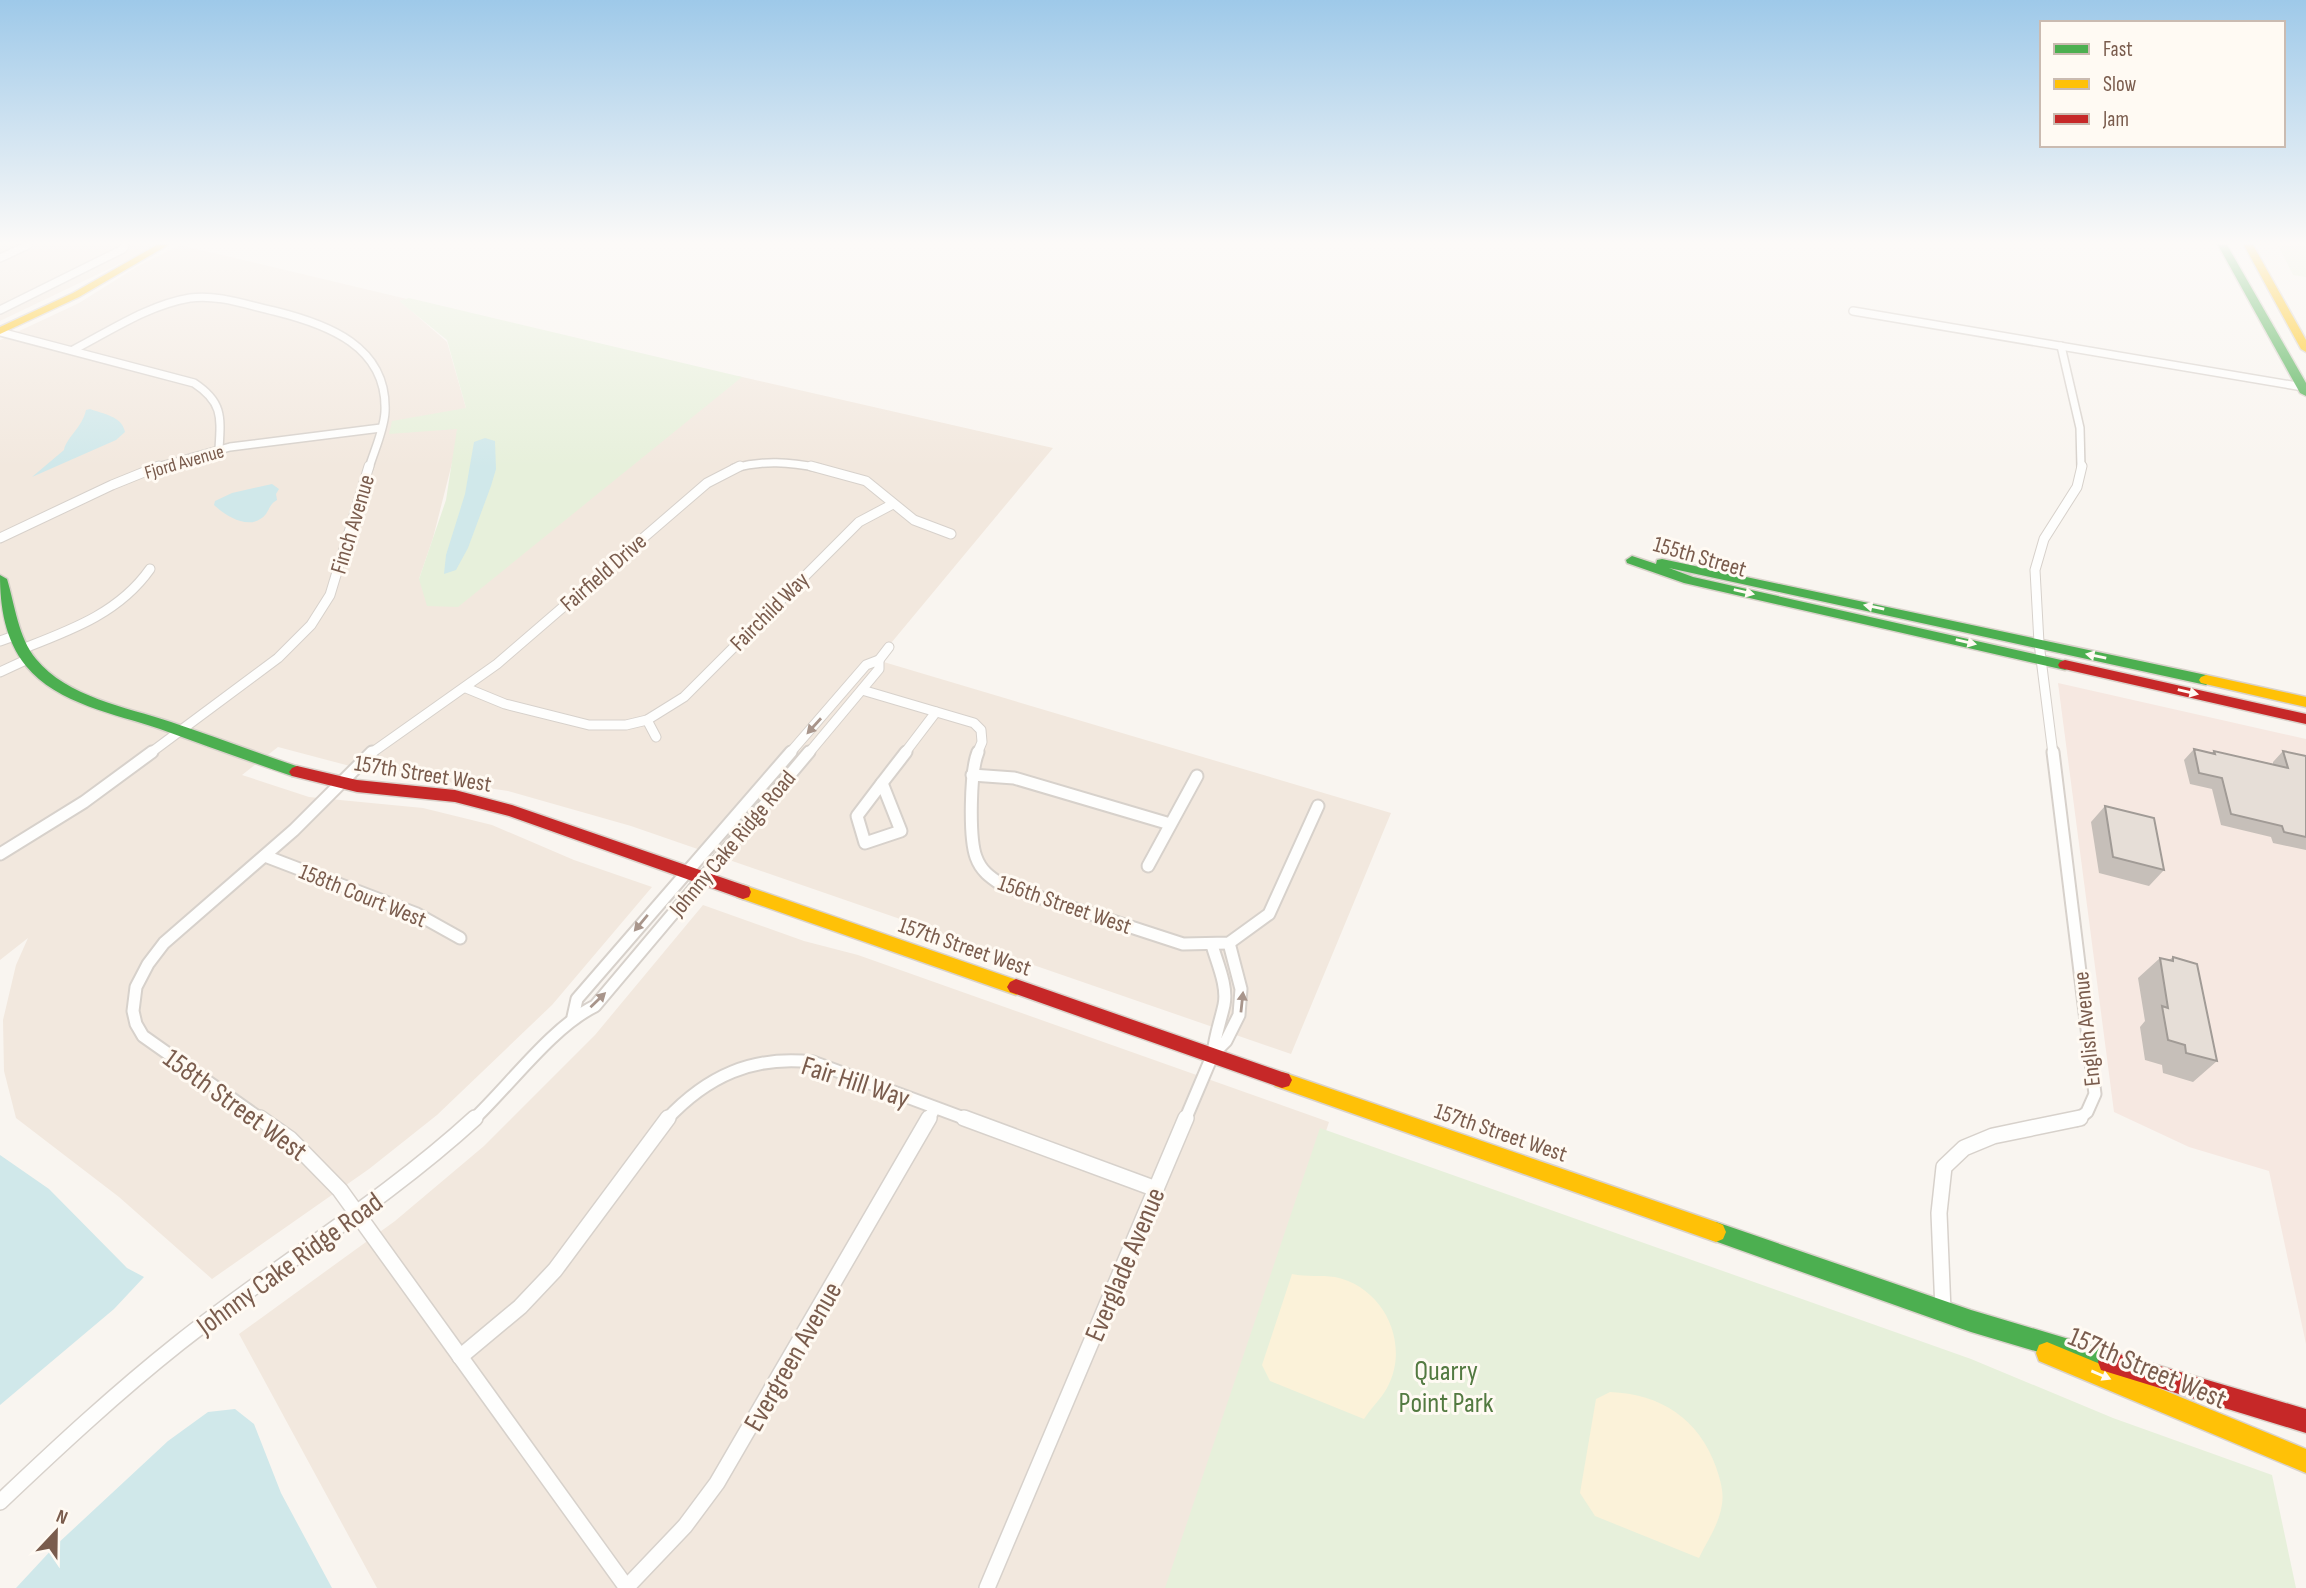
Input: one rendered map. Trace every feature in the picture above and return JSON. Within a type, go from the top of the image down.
[{"type":"street","points":[[0,331],[25,319]]},
{"type":"street","name":"Finch Avenue","points":[[73,350],[136,319]]},
{"type":"street","name":"Finch Avenue","points":[[0,855],[51,825],[278,658],[320,613],[334,585],[381,428],[385,391],[374,363],[358,346],[336,331],[303,319]]},
{"type":"street","points":[[1896,319],[2305,385]]},
{"type":"street","points":[[2265,319],[2305,385]]},
{"type":"street","points":[[2289,319],[2306,349]]},
{"type":"street","points":[[0,331],[177,377],[205,389],[215,398],[220,411],[219,449]]},
{"type":"street","points":[[2040,651],[2033,570],[2038,550],[2080,480],[2082,449],[2061,346]]},
{"type":"street","name":"Fjord Avenue","points":[[0,538],[167,463],[219,449],[381,428]]},
{"type":"street","points":[[736,453],[743,463]]},
{"type":"street","name":"Fairfield Drive","points":[[339,783],[376,748],[466,688],[706,483],[727,469],[743,463],[789,461],[846,474],[880,490],[893,504],[921,525],[951,534]]},
{"type":"street","name":"Fairchild Way","points":[[466,688],[505,704],[589,724],[626,725],[648,720],[668,710],[684,697],[859,522],[893,504]]},
{"type":"street","name":"155th Street","points":[[2306,702],[2040,651],[1689,580],[1632,560],[1689,567],[2040,651],[2306,719]]},
{"type":"street","points":[[0,672],[16,646],[81,625],[108,610],[139,585],[150,569]]},
{"type":"street","points":[[0,579],[7,598],[16,646]]},
{"type":"street","name":"157th Street West","points":[[16,646],[46,677],[63,688],[180,732],[299,773],[339,783],[475,800],[685,871],[1943,1311],[2306,1461]]},
{"type":"street","name":"Johnny Cake Ridge Road","points":[[573,1017],[577,999],[685,871],[866,666],[878,660],[889,647]]},
{"type":"street","name":"English Avenue","points":[[1943,1311],[1939,1194],[1944,1167],[1960,1153],[1987,1137],[2077,1120],[2090,1109],[2095,1094],[2040,651]]},
{"type":"street","name":"Johnny Cake Ridge Road","points":[[0,1502],[95,1413],[180,1342],[358,1214],[469,1125],[573,1017],[595,1006],[862,690],[879,669],[878,660]]},
{"type":"street","name":"156th Street West","points":[[862,690],[974,723],[981,730],[982,741],[972,775],[975,856],[978,864],[993,880],[1173,941],[1212,945]]},
{"type":"street","points":[[882,782],[901,831],[865,843],[857,816],[882,782],[936,712]]},
{"type":"street","points":[[648,720],[656,737]]},
{"type":"street","points":[[972,775],[1014,778],[1170,824]]},
{"type":"street","points":[[1148,866],[1197,776]]},
{"type":"street","name":"158th Street West","points":[[339,783],[294,830],[154,954],[135,988],[132,1009],[137,1028],[151,1042],[290,1139],[326,1174],[358,1214],[626,1588]]},
{"type":"street","points":[[1213,1054],[1215,1031],[1225,1003],[1224,987],[1212,945],[1229,943],[1269,914],[1318,806]]},
{"type":"street","name":"158th Court West","points":[[265,856],[417,914],[460,938]]},
{"type":"street","name":"Everglade Avenue","points":[[987,1588],[1213,1054],[1231,1037],[1240,1015],[1243,999],[1240,976],[1229,943]]},
{"type":"street","name":"Fair Hill Way","points":[[460,1357],[538,1289],[570,1251],[674,1110],[696,1090],[721,1075],[761,1061],[800,1060],[824,1066],[1156,1189]]},
{"type":"street","name":"Evergreen Avenue","points":[[626,1588],[685,1526],[718,1483],[935,1108]]},
{"type":"street","name":"157th Street West","points":[[1970,1321],[2306,1421]]},
{"type":"shaded area","points":[[45,319],[421,319],[447,342],[466,408],[433,538],[419,579],[738,376],[1053,448],[877,660],[1391,813],[1291,1054],[631,826],[508,791],[365,770],[278,747],[242,775],[309,797],[423,808],[492,825],[574,860],[652,887],[552,1005],[437,1115],[369,1169],[212,1279],[119,1197],[16,1118],[4,1071],[3,1020],[16,965],[28,938],[0,960],[0,340]]},
{"type":"shaded area","points":[[2058,683],[2306,739],[2306,1344],[2269,1171],[2189,1147],[2114,1112]]},
{"type":"shaded area","points":[[703,905],[804,941],[858,955],[1329,1122],[1174,1588],[377,1588],[239,1334],[395,1221],[484,1146],[595,1035]]},
{"type":"green space","points":[[421,319],[498,319],[742,377],[458,607],[427,606],[419,579],[446,500],[457,429],[389,434],[392,421],[466,408],[447,340]]},
{"type":"green space","name":"Quarry Point Park","points":[[1320,1128],[1971,1359],[2113,1418],[2272,1475],[2296,1588],[1165,1588]]},
{"type":"sand","points":[[1292,1274],[1335,1277],[1352,1283],[1367,1292],[1388,1320],[1396,1353],[1394,1371],[1385,1392],[1364,1419],[1270,1381],[1262,1365]]},
{"type":"sand","points":[[1610,1392],[1646,1398],[1676,1412],[1699,1435],[1709,1450],[1722,1490],[1721,1512],[1699,1558],[1595,1516],[1580,1493],[1596,1399]]},
{"type":"water","points":[[90,409],[116,419],[125,432],[116,440],[32,477],[64,450],[86,410]]},
{"type":"water","points":[[485,438],[495,441],[496,469],[491,486],[468,548],[456,570],[444,574],[446,555],[465,494],[474,442]]},
{"type":"water","points":[[272,484],[279,489],[277,500],[266,514],[253,522],[232,518],[214,505],[215,501],[232,493]]},
{"type":"water","points":[[0,1155],[49,1189],[127,1268],[144,1277],[114,1309],[0,1405]]},
{"type":"water","points":[[235,1409],[254,1424],[281,1493],[332,1588],[16,1588],[55,1546],[168,1441],[208,1412]]},
{"type":"building","points":[[2194,749],[2288,768],[2283,751],[2306,756],[2306,837],[2284,832],[2282,826],[2231,814],[2222,778],[2199,773]]},
{"type":"building","points":[[2105,806],[2154,818],[2164,870],[2113,857]]},
{"type":"building","points":[[2173,957],[2197,964],[2217,1061],[2186,1053],[2185,1045],[2168,1040],[2162,1006],[2168,1008],[2160,958],[2173,961]]},
{"type":"traffic: fast","points":[[2264,319],[2306,393]]},
{"type":"traffic: fast","points":[[1632,560],[1689,580],[2065,665]]},
{"type":"traffic: fast","points":[[1662,563],[2206,680]]},
{"type":"traffic: fast","points":[[0,579],[15,633],[24,653],[43,675],[58,685],[94,702],[297,772]]},
{"type":"traffic: fast","points":[[1716,1232],[1971,1321],[2109,1362]]},
{"type":"traffic: slow","points":[[0,331],[25,319]]},
{"type":"traffic: slow","points":[[2289,319],[2306,349]]},
{"type":"traffic: slow","points":[[2206,680],[2306,702]]},
{"type":"traffic: slow","points":[[743,892],[1016,987]]},
{"type":"traffic: slow","points":[[1282,1080],[1716,1232]]},
{"type":"traffic: slow","points":[[2047,1353],[2306,1461]]},
{"type":"traffic: jam","points":[[2065,665],[2306,719]]},
{"type":"traffic: jam","points":[[297,772],[357,786],[455,796],[512,811],[743,892]]},
{"type":"traffic: jam","points":[[1016,987],[1282,1080]]},
{"type":"traffic: jam","points":[[2109,1362],[2306,1421]]}]
